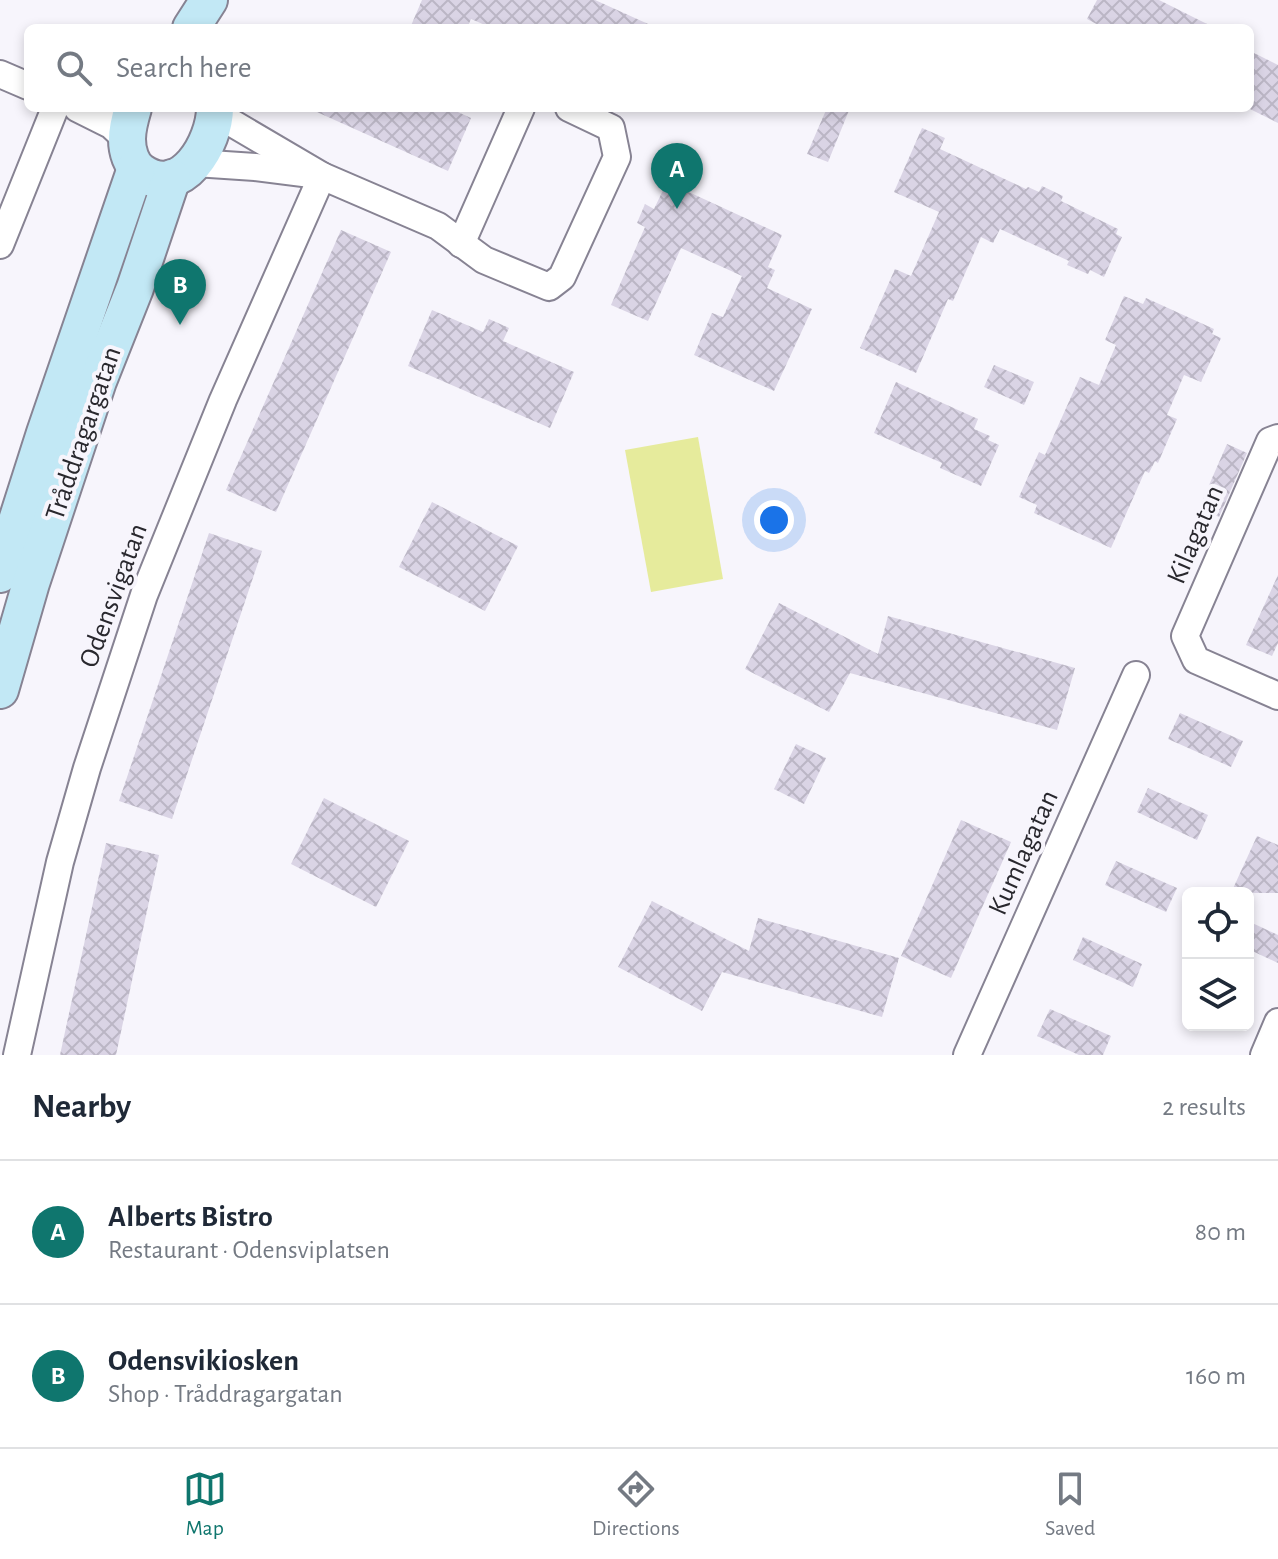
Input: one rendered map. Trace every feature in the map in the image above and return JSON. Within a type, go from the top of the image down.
[{"type":"main road","points":[[194,24],[209,0]]},
{"type":"main road","points":[[221,24],[226,0]]},
{"type":"main road","name":"Tråddragargatan","points":[[0,690],[88,409],[183,171],[202,154],[215,112]]},
{"type":"main road","points":[[132,139],[145,175],[160,180],[183,171]]},
{"type":"main road","name":"Tråddragargatan","points":[[0,574],[132,139]]},
{"type":"street","points":[[0,74],[24,84]]},
{"type":"street","points":[[0,245],[53,112]]},
{"type":"street","points":[[85,112],[132,139]]},
{"type":"street","points":[[218,112],[322,176],[438,226],[484,260],[549,287],[562,277],[617,157],[611,128],[577,112]]},
{"type":"street","points":[[461,244],[519,112]]},
{"type":"street","points":[[183,171],[255,167],[322,176]]},
{"type":"street","name":"Odensvigatan","points":[[17,1055],[60,862],[87,768],[144,595],[223,400],[322,176]]},
{"type":"street","name":"Kilagatan","points":[[1277,438],[1270,441],[1185,636],[1196,660],[1278,696]]},
{"type":"street","name":"Kumlagatan","points":[[967,1055],[1136,675]]},
{"type":"street","points":[[1264,1055],[1278,1022]]},
{"type":"green space","points":[[698,437],[723,579],[651,592],[625,450]]},
{"type":"building","points":[[422,0],[595,0],[648,24],[483,24],[471,19],[469,24],[412,24]]},
{"type":"building","points":[[1097,0],[1159,0],[1207,24],[1096,24],[1087,19]]},
{"type":"building","points":[[1254,53],[1278,65],[1278,123],[1254,111]]},
{"type":"building","points":[[317,112],[458,112],[471,118],[448,171]]},
{"type":"building","points":[[825,112],[848,112],[828,162],[807,154]]},
{"type":"building","points":[[922,128],[945,138],[940,149],[1026,189],[1039,192],[1042,186],[1063,196],[1061,201],[1118,229],[1116,234],[1122,237],[1104,277],[1067,265],[1069,261],[1000,229],[993,243],[981,237],[953,301],[948,299],[916,373],[860,348],[895,269],[911,276],[939,212],[894,192]]},
{"type":"building","points":[[667,182],[782,235],[768,267],[775,270],[767,288],[812,309],[774,391],[694,355],[712,313],[723,317],[742,276],[681,248],[648,321],[611,305],[645,227],[637,223],[645,204],[654,209]]},
{"type":"building","points":[[341,230],[391,252],[276,512],[226,490]]},
{"type":"building","points":[[1124,296],[1143,304],[1146,298],[1214,329],[1212,334],[1221,338],[1201,382],[1184,375],[1167,415],[1177,419],[1158,463],[1155,461],[1149,473],[1145,471],[1111,548],[1034,513],[1037,505],[1019,497],[1039,452],[1045,455],[1080,377],[1099,385],[1116,345],[1105,340]]},
{"type":"building","points":[[432,310],[483,332],[489,319],[509,328],[503,341],[574,372],[550,428],[408,366]]},
{"type":"building","points":[[994,365],[1034,382],[1024,405],[984,387]]},
{"type":"building","points":[[896,382],[978,419],[974,429],[990,436],[988,440],[999,445],[981,486],[940,468],[942,463],[874,433]]},
{"type":"building","points":[[1227,444],[1247,453],[1219,517],[1199,508]]},
{"type":"building","points":[[432,502],[518,546],[485,611],[399,567]]},
{"type":"building","points":[[209,533],[262,551],[172,819],[119,801]]},
{"type":"building","points":[[1278,575],[1278,643],[1272,656],[1246,645]]},
{"type":"building","points":[[779,603],[878,654],[888,616],[1075,668],[1057,730],[850,673],[829,712],[745,669]]},
{"type":"building","points":[[1180,713],[1243,741],[1231,767],[1168,739]]},
{"type":"building","points":[[796,744],[826,758],[804,804],[774,789]]},
{"type":"building","points":[[1148,788],[1208,815],[1197,840],[1137,812]]},
{"type":"building","points":[[324,798],[409,841],[376,907],[291,864]]},
{"type":"building","points":[[961,820],[1011,842],[951,978],[901,956]]},
{"type":"building","points":[[1257,836],[1278,845],[1278,893],[1254,893],[1254,887],[1234,887]]},
{"type":"building","points":[[106,843],[159,855],[116,1055],[60,1055]]},
{"type":"building","points":[[1116,861],[1177,888],[1166,912],[1105,885]]},
{"type":"building","points":[[652,901],[749,951],[758,918],[899,958],[882,1017],[722,972],[702,1011],[618,967]]},
{"type":"building","points":[[1254,924],[1278,935],[1278,963],[1254,952]]},
{"type":"building","points":[[1083,937],[1142,964],[1133,987],[1073,960]]},
{"type":"building","points":[[1050,1009],[1111,1036],[1103,1055],[1079,1055],[1037,1036]]},
{"type":"place","name":"Alberts Bistro","points":[[677,209]]},
{"type":"place","name":"Odensvikiosken","points":[[180,325]]}]
